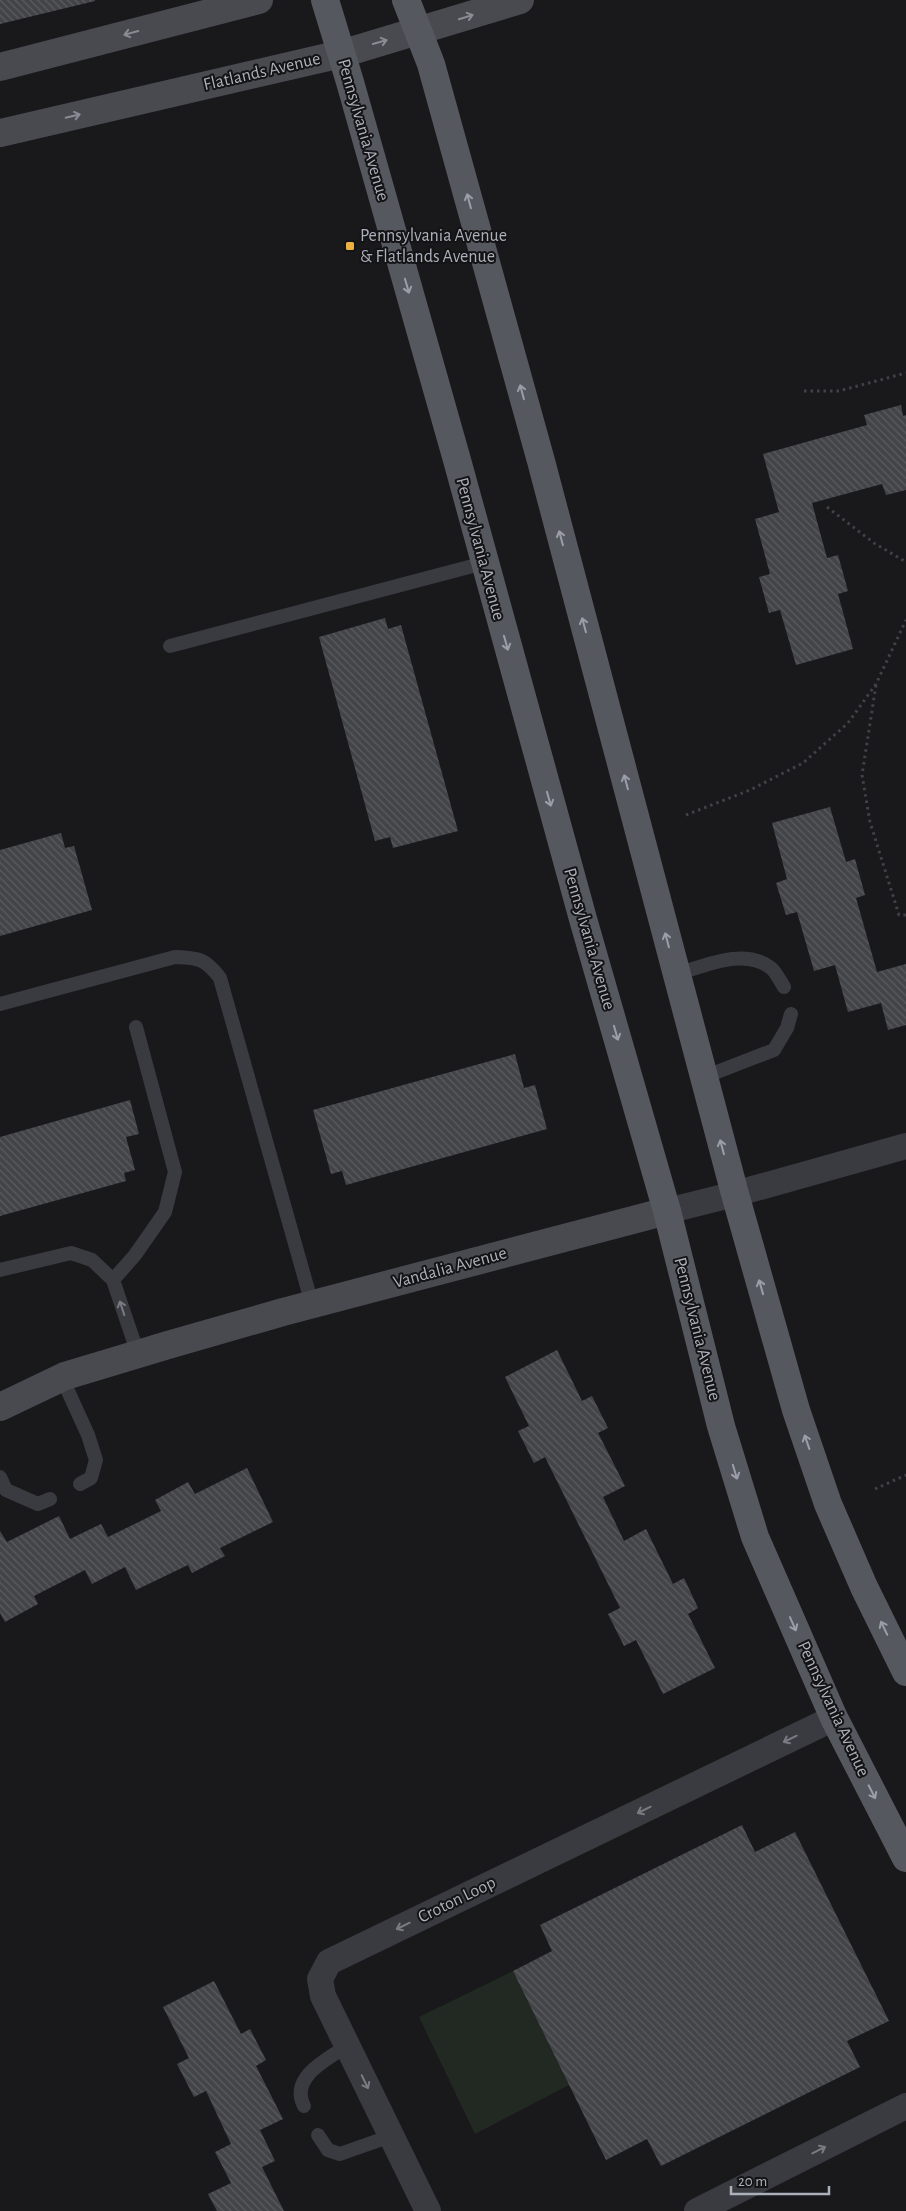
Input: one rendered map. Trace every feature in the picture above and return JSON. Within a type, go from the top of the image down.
[{"type":"main road","points":[[0,67],[259,0]]},
{"type":"main road","name":"Pennsylvania Avenue","points":[[325,0],[454,451],[583,919],[667,1210],[721,1426],[755,1537],[834,1718],[906,1858]]},
{"type":"main road","points":[[406,0],[431,64],[537,446],[735,1194],[796,1410],[828,1504],[864,1587],[906,1672]]},
{"type":"main road","name":"Flatlands Avenue","points":[[0,133],[341,54],[520,0]]},
{"type":"main road","name":"Vandalia Avenue","points":[[0,1407],[62,1378],[138,1354],[312,1304],[667,1210]]},
{"type":"street","name":"Vandalia Avenue","points":[[667,1210],[735,1194],[906,1146]]},
{"type":"street","name":"Croton Loop","points":[[428,2211],[323,1996],[320,1979],[329,1962],[834,1718]]},
{"type":"street","points":[[697,2211],[906,2106]]},
{"type":"lane","points":[[170,646],[484,563]]},
{"type":"lane","points":[[0,1004],[175,956],[195,958],[209,964],[220,978],[312,1304]]},
{"type":"lane","points":[[677,974],[726,960],[754,958],[772,969],[784,987]]},
{"type":"lane","points":[[704,1077],[774,1050],[787,1028],[791,1014]]},
{"type":"lane","points":[[113,1280],[135,1255],[165,1212],[175,1172],[136,1027]]},
{"type":"lane","points":[[0,1270],[71,1253],[92,1260],[113,1280],[138,1354]]},
{"type":"lane","points":[[62,1378],[88,1436],[96,1460],[91,1478],[80,1484]]},
{"type":"lane","points":[[0,1477],[6,1490],[38,1504],[50,1499]]},
{"type":"lane","points":[[304,2106],[300,2098],[302,2083],[311,2070],[347,2046]]},
{"type":"lane","points":[[318,2135],[328,2150],[340,2154],[391,2136]]},
{"type":"path","points":[[804,391],[840,391],[906,373]]},
{"type":"path","points":[[827,507],[874,543],[906,562]]},
{"type":"path","points":[[686,815],[750,790],[803,763],[848,723],[876,684],[906,620]]},
{"type":"path","points":[[876,684],[862,775],[870,822],[899,916],[906,915]]},
{"type":"path","points":[[876,1489],[906,1476]]},
{"type":"shaded area","points":[[513,1971],[569,2085],[475,2134],[419,2017]]},
{"type":"building","points":[[0,0],[95,0],[95,1],[0,24]]},
{"type":"building","points":[[901,405],[903,416],[906,415],[906,490],[886,495],[882,484],[812,503],[827,558],[838,555],[848,591],[838,594],[853,649],[796,665],[780,610],[769,613],[759,577],[770,574],[755,519],[779,512],[763,454],[867,425],[864,415]]},
{"type":"building","points":[[385,618],[388,629],[401,625],[458,831],[393,848],[390,837],[375,841],[319,637]]},
{"type":"building","points":[[830,807],[846,862],[855,859],[865,895],[856,898],[877,972],[906,964],[906,1025],[888,1030],[881,1003],[848,1012],[835,965],[814,971],[797,912],[786,915],[776,883],[787,879],[772,823]]},
{"type":"building","points":[[61,833],[65,848],[74,846],[92,910],[0,936],[0,850]]},
{"type":"building","points":[[515,1054],[524,1088],[535,1085],[547,1129],[346,1185],[342,1171],[331,1174],[313,1110]]},
{"type":"building","points":[[130,1100],[139,1134],[126,1137],[135,1170],[124,1173],[126,1181],[0,1216],[0,1137]]},
{"type":"building","points":[[557,1350],[582,1401],[592,1396],[608,1428],[598,1433],[625,1486],[603,1497],[624,1541],[646,1529],[673,1584],[684,1578],[698,1608],[688,1614],[715,1668],[663,1694],[636,1640],[624,1646],[608,1614],[620,1608],[545,1457],[534,1463],[518,1431],[529,1426],[505,1377]]},
{"type":"building","points":[[247,1468],[273,1522],[220,1548],[225,1556],[192,1573],[188,1565],[136,1590],[125,1567],[92,1584],[85,1570],[34,1596],[38,1604],[5,1622],[0,1613],[0,1531],[7,1542],[59,1516],[70,1539],[101,1524],[108,1537],[161,1511],[155,1500],[188,1482],[195,1494]]},
{"type":"building","points":[[742,1825],[755,1852],[795,1832],[889,2021],[847,2041],[860,2067],[661,2166],[647,2139],[606,2160],[513,1971],[552,1951],[540,1925]]},
{"type":"building","points":[[214,1981],[241,2034],[250,2029],[266,2060],[256,2066],[283,2119],[260,2130],[275,2161],[262,2167],[284,2211],[217,2211],[208,2194],[231,2183],[215,2152],[231,2144],[206,2091],[194,2097],[177,2064],[189,2058],[163,2007]]},
{"type":"place","name":"Pennsylvania Avenue & Flatlands Avenue","points":[[350,246]]}]
